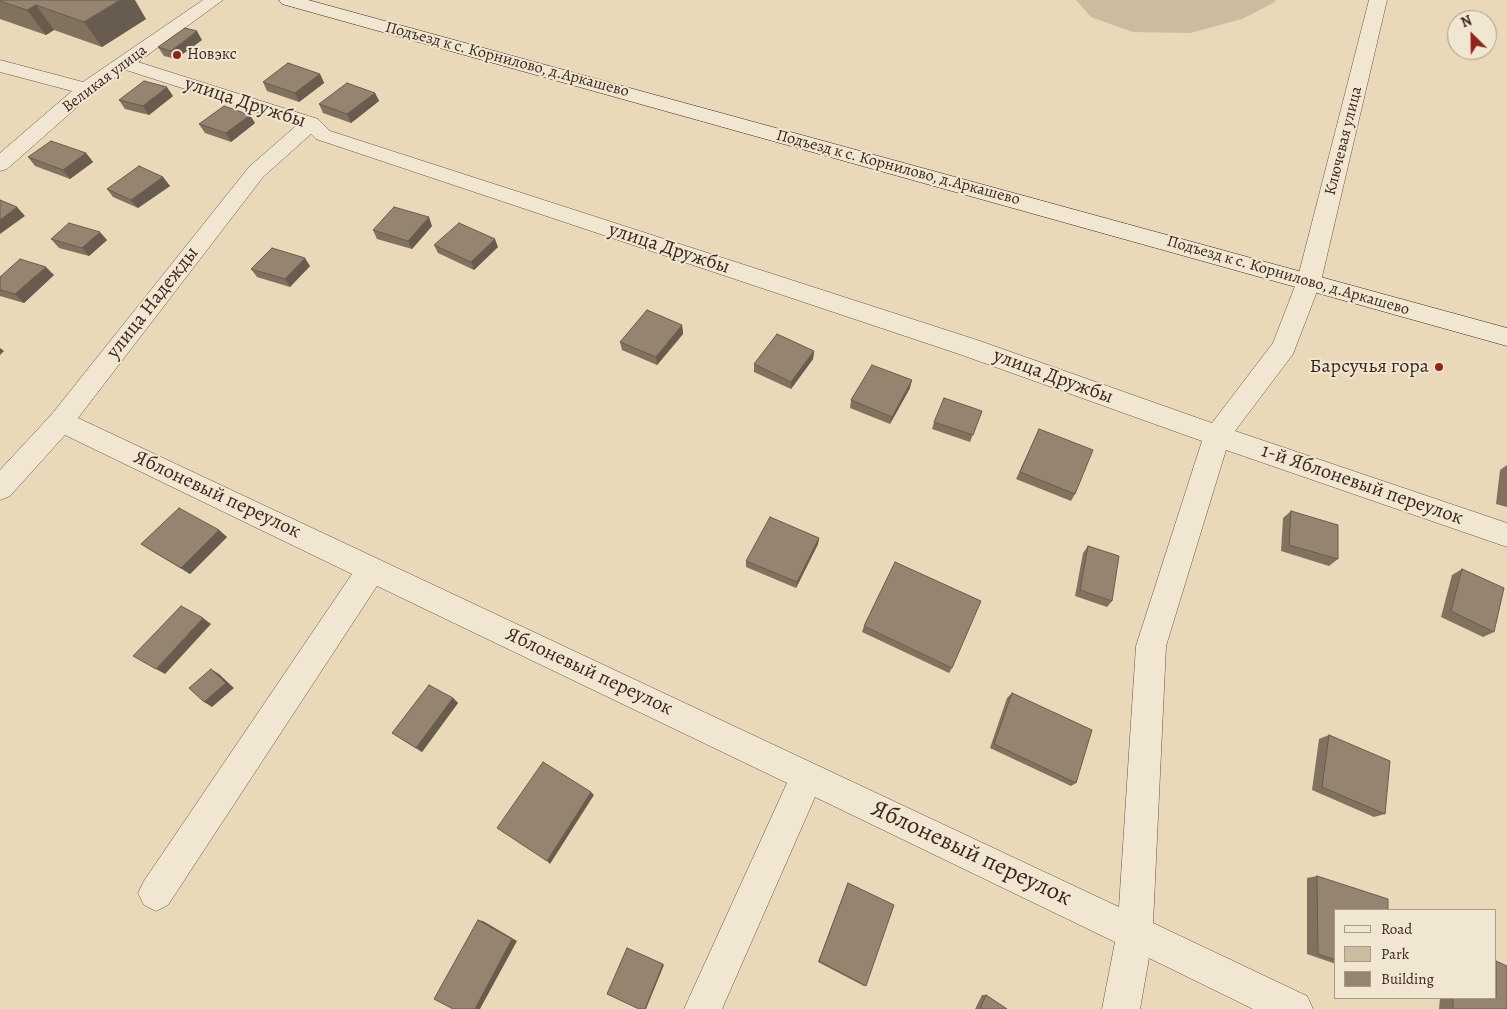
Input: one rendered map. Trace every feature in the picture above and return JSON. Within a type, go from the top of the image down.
[{"type":"street","name":"Великая улица","points":[[0,164],[86,89],[214,0]]},
{"type":"street","name":"Подъезд к с. Корнилово, д.Аркашево","points":[[288,0],[1309,281],[1507,338]]},
{"type":"street","name":"Ключевая улица","points":[[1216,436],[1284,347],[1309,281],[1378,0]]},
{"type":"street","name":"улица Дружбы","points":[[123,64],[311,123],[323,136],[968,347],[1216,436]]},
{"type":"street","points":[[0,66],[86,89]]},
{"type":"street","name":"улица Надежды","points":[[0,488],[61,421],[256,172],[311,123]]},
{"type":"street","name":"Яблоневый переулок","points":[[61,421],[1294,1009]]},
{"type":"street","points":[[1121,1009],[1135,932],[1151,646],[1216,436]]},
{"type":"street","name":"1-й Яблоневый переулок","points":[[1216,436],[1507,535]]},
{"type":"street","points":[[156,893],[372,569]]},
{"type":"street","points":[[703,1009],[807,776]]},
{"type":"green space","points":[[1076,0],[1276,0],[1242,19],[1190,33],[1133,32],[1091,17]]},
{"type":"building","points":[[0,0],[120,0],[84,22],[36,5],[27,10]]},
{"type":"building","points":[[185,28],[197,31],[171,51],[158,47]]},
{"type":"building","points":[[288,63],[320,74],[295,93],[263,82]]},
{"type":"building","points":[[144,81],[167,87],[143,106],[119,100]]},
{"type":"building","points":[[347,83],[375,93],[347,114],[319,104]]},
{"type":"building","points":[[224,106],[250,115],[226,133],[199,124]]},
{"type":"building","points":[[51,141],[86,153],[63,170],[28,157]]},
{"type":"building","points":[[139,166],[163,177],[131,200],[107,189]]},
{"type":"building","points":[[0,200],[17,207],[0,220]]},
{"type":"building","points":[[394,207],[429,217],[408,241],[373,230]]},
{"type":"building","points":[[69,223],[100,232],[82,248],[51,239]]},
{"type":"building","points":[[459,223],[495,239],[471,262],[434,245]]},
{"type":"building","points":[[272,248],[305,258],[285,279],[251,269]]},
{"type":"building","points":[[20,259],[46,267],[15,294],[0,290],[0,277]]},
{"type":"building","points":[[647,310],[682,325],[656,357],[620,342]]},
{"type":"building","points":[[777,334],[814,351],[791,382],[754,364]]},
{"type":"building","points":[[872,365],[912,380],[892,417],[851,400]]},
{"type":"building","points":[[944,398],[982,411],[973,435],[934,422]]},
{"type":"building","points":[[1039,429],[1093,450],[1075,494],[1020,472]]},
{"type":"building","points":[[179,508],[219,530],[181,568],[141,544]]},
{"type":"building","points":[[1291,511],[1338,525],[1338,559],[1289,545]]},
{"type":"building","points":[[770,517],[819,538],[797,582],[746,561]]},
{"type":"building","points":[[1088,546],[1119,556],[1112,601],[1080,590]]},
{"type":"building","points":[[895,562],[981,601],[952,668],[864,626]]},
{"type":"building","points":[[1462,569],[1504,588],[1494,632],[1451,611]]},
{"type":"building","points":[[181,606],[203,618],[156,669],[133,656]]},
{"type":"building","points":[[211,669],[226,683],[204,702],[189,688]]},
{"type":"building","points":[[429,685],[453,698],[416,748],[392,733]]},
{"type":"building","points":[[1012,693],[1092,730],[1076,783],[994,744]]},
{"type":"building","points":[[1329,735],[1390,761],[1385,814],[1322,787]]},
{"type":"building","points":[[543,762],[591,792],[547,861],[497,828]]},
{"type":"building","points":[[1317,876],[1388,899],[1388,909],[1334,909],[1334,959],[1318,954]]},
{"type":"building","points":[[848,883],[894,905],[866,986],[819,961]]},
{"type":"building","points":[[478,920],[512,939],[475,1009],[453,1009],[434,999]]},
{"type":"building","points":[[627,948],[663,964],[645,1009],[639,1009],[607,994]]},
{"type":"building","points":[[1497,961],[1507,966],[1507,1009],[1453,1009],[1453,999],[1497,999]]},
{"type":"building","points":[[986,995],[1007,1009],[980,1009]]},
{"type":"place","name":"Новэкс","points":[[177,55]]},
{"type":"place","name":"Барсучья гора","points":[[1439,367]]}]
